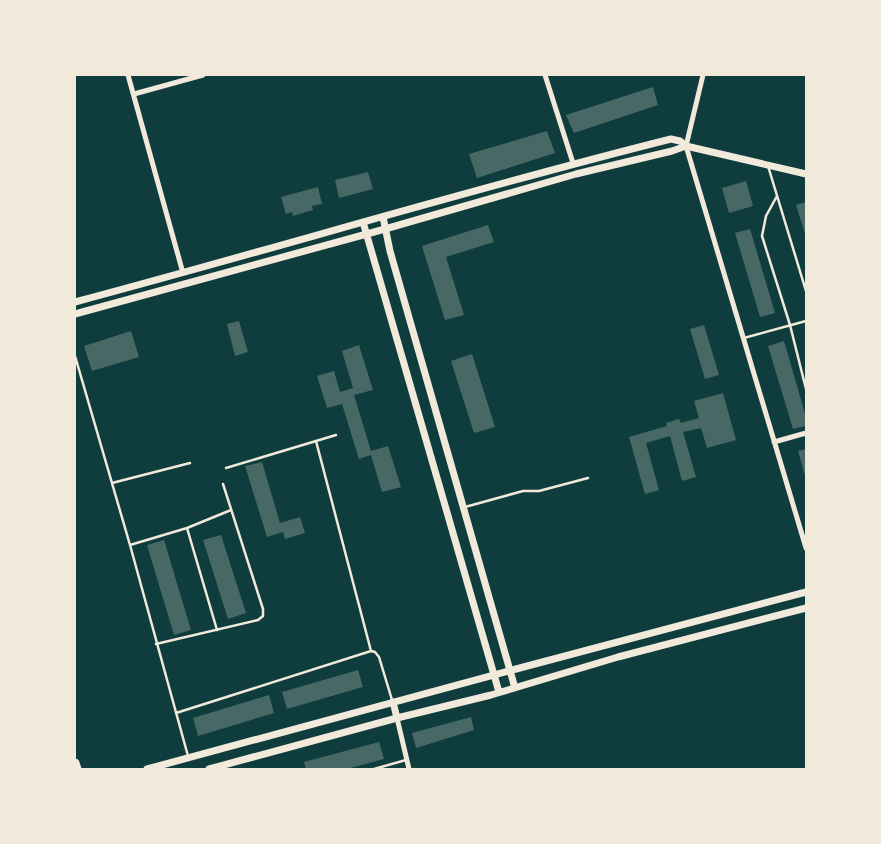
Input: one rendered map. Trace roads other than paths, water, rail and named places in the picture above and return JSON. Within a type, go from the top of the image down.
[{"type":"main road","points":[[75,763],[77,769]]},
{"type":"street","points":[[128,75],[183,273]]},
{"type":"street","points":[[134,94],[203,75]]},
{"type":"street","points":[[545,75],[573,163]]},
{"type":"street","points":[[703,75],[686,146],[806,548]]},
{"type":"street","points":[[75,302],[573,163],[671,139],[680,141],[686,146],[806,174]]},
{"type":"street","points":[[75,314],[385,229],[576,174],[672,152],[686,146]]},
{"type":"street","points":[[383,217],[515,688]]},
{"type":"street","points":[[363,222],[498,692]]},
{"type":"street","points":[[774,442],[806,433]]},
{"type":"street","points":[[147,769],[509,670],[806,592]]},
{"type":"street","points":[[209,769],[515,688],[618,657],[806,608]]},
{"type":"street","points":[[393,702],[409,769]]},
{"type":"lane","points":[[768,165],[806,291]]},
{"type":"lane","points":[[777,196],[766,216],[762,236],[790,325],[806,389]]},
{"type":"lane","points":[[743,338],[806,321]]},
{"type":"lane","points":[[75,356],[189,758]]},
{"type":"lane","points":[[226,468],[336,435]]},
{"type":"lane","points":[[316,441],[371,651]]},
{"type":"lane","points":[[112,483],[190,463]]},
{"type":"lane","points":[[463,508],[523,491],[539,491],[588,478]]},
{"type":"lane","points":[[156,644],[258,620],[263,616],[263,609],[223,484]]},
{"type":"lane","points":[[130,545],[187,528],[231,510]]},
{"type":"lane","points":[[187,528],[217,630]]},
{"type":"lane","points":[[176,713],[371,651],[376,652],[379,657],[393,702]]},
{"type":"lane","points":[[374,769],[407,760]]}]
